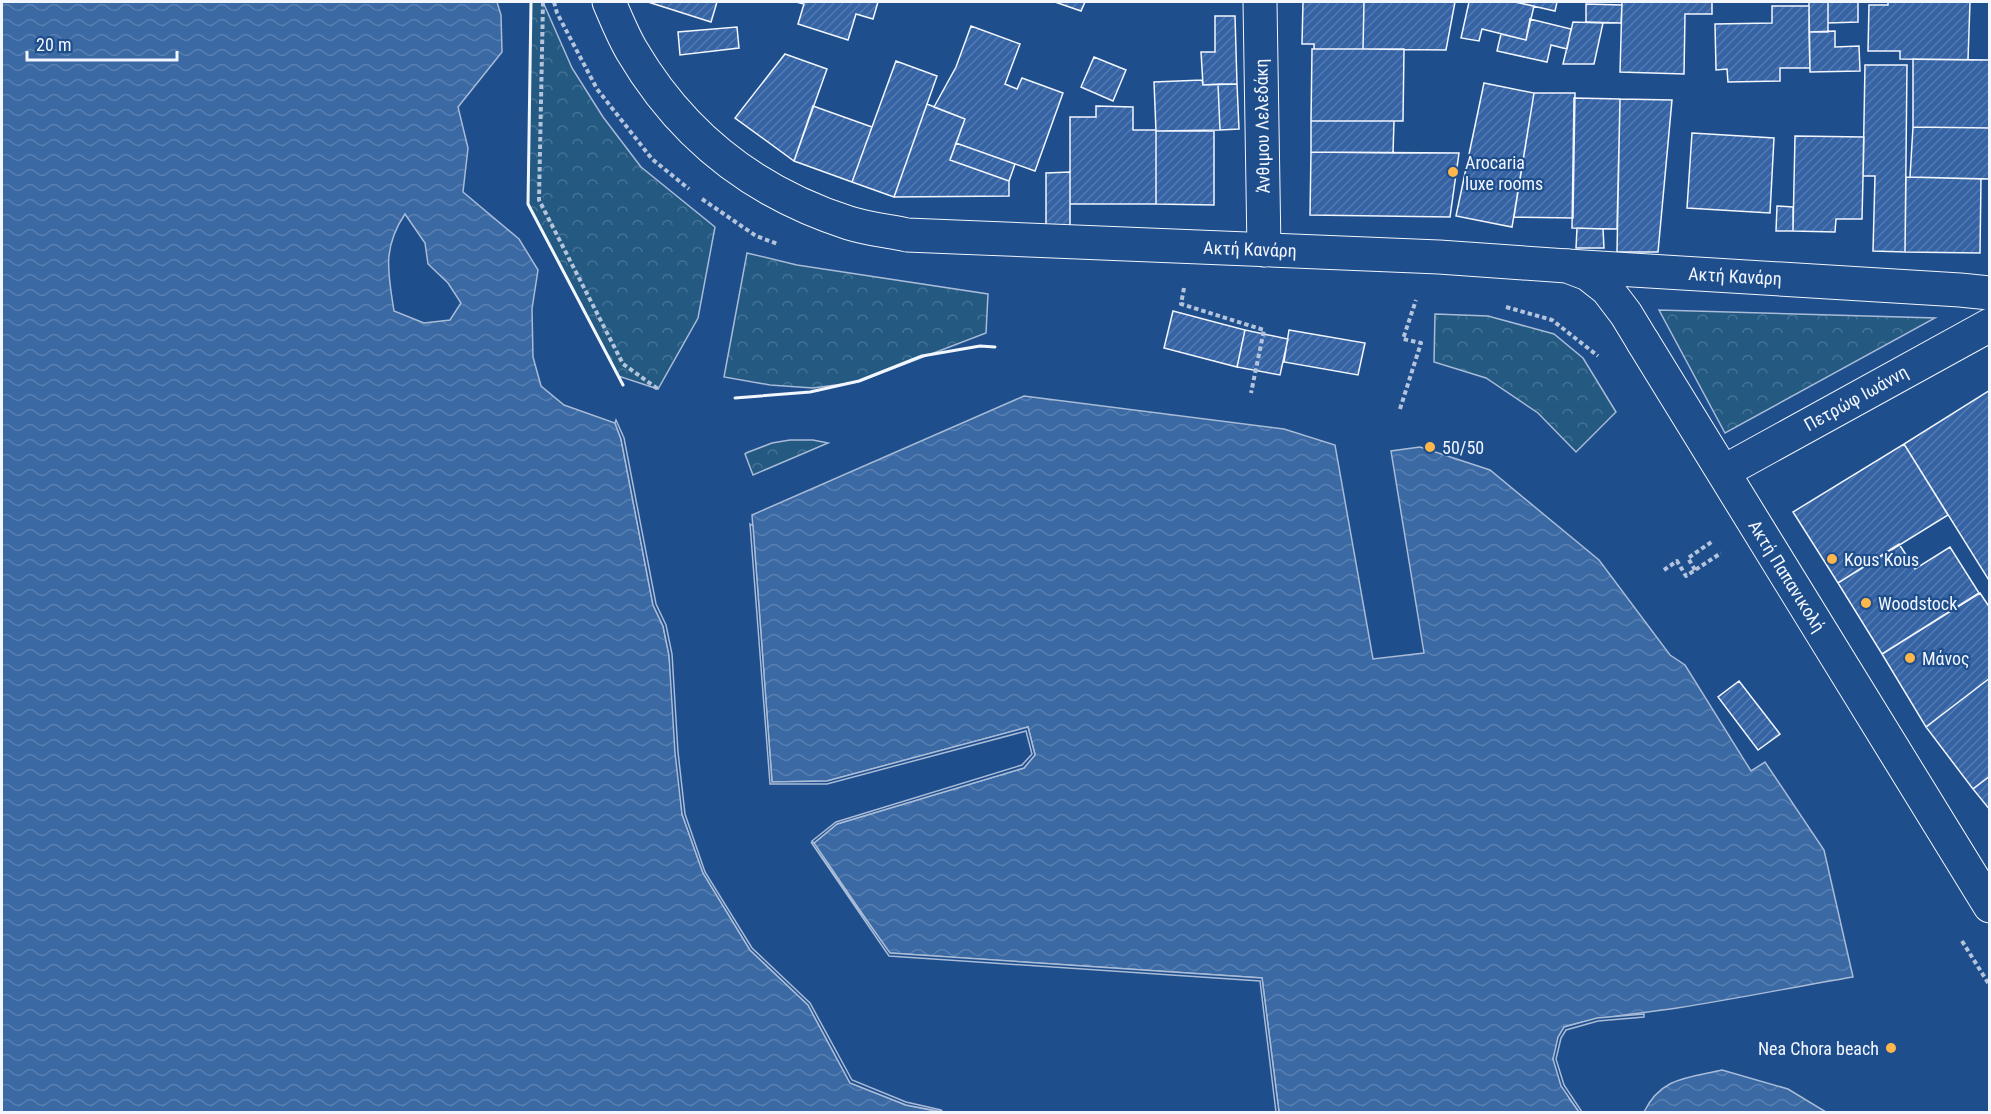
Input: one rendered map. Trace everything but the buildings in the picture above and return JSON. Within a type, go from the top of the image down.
[{"type":"street","name":"Ακτή Κανάρη","points":[[609,2],[631,50],[663,98],[702,141],[747,176],[797,204],[851,224],[907,235],[1438,257],[1989,293]]},
{"type":"street","name":"Άνθιμου Λελεδάκη","points":[[1260,2],[1264,250]]},
{"type":"street","name":"Ακτή Παπανικολή","points":[[1567,266],[1588,274],[1607,289],[1626,314],[1723,472],[1984,883]]},
{"type":"street","name":"Πετρώφ Ιωάννη","points":[[1723,472],[1989,325]]},
{"type":"path","points":[[543,2],[539,200],[623,364],[658,389]]},
{"type":"path","points":[[554,2],[557,13],[597,89],[652,159],[734,222],[756,236],[778,244]]},
{"type":"path","points":[[1184,284],[1181,304],[1264,330],[1251,393]]},
{"type":"path","points":[[1405,297],[1416,298]]},
{"type":"path","points":[[1400,409],[1420,343],[1403,339],[1414,305]]},
{"type":"path","points":[[1498,305],[1552,321],[1599,357]]},
{"type":"path","points":[[1664,570],[1677,561],[1686,576],[1721,553],[1707,531]]},
{"type":"path","points":[[1695,570],[1688,558],[1713,541]]},
{"type":"path","points":[[1960,939],[1989,986]]},
{"type":"green space","points":[[531,2],[543,2],[572,68],[603,117],[641,167],[715,227],[698,318],[658,389],[618,376],[528,204]]},
{"type":"green space","points":[[747,253],[797,265],[988,294],[986,333],[858,382],[813,388],[770,385],[724,377]]},
{"type":"green space","points":[[1659,310],[1935,318],[1725,433]]},
{"type":"green space","points":[[1435,314],[1488,316],[1554,334],[1583,358],[1616,412],[1576,452],[1538,413],[1486,378],[1434,362]]},
{"type":"green space","points":[[813,440],[828,443],[753,475],[746,453],[772,443]]},
{"type":"water","points":[[2,2],[497,2],[501,15],[502,52],[458,107],[468,148],[463,192],[519,239],[538,270],[532,309],[533,357],[541,386],[564,405],[615,423],[621,439],[653,605],[663,626],[669,655],[682,814],[703,873],[750,950],[808,1005],[850,1083],[906,1105],[940,1112],[2,1112]],"holes":[[[405,214],[425,243],[428,264],[448,283],[461,303],[450,320],[424,323],[394,311],[389,273],[390,250],[393,238]]]},
{"type":"water","points":[[1024,396],[1284,429],[1335,445],[1373,659],[1424,653],[1391,451],[1420,447],[1490,470],[1599,560],[1670,655],[1685,665],[1751,771],[1765,762],[1824,850],[1853,977],[1564,1027],[1553,1059],[1569,1098],[1579,1112],[1279,1112],[1262,978],[889,953],[814,843],[837,824],[1024,768],[1035,754],[1028,727],[827,781],[772,782],[752,515]]},
{"type":"water","points":[[1722,1070],[1788,1089],[1826,1112],[1644,1112],[1651,1100],[1667,1085]]},
{"type":"pier","points":[[616,420],[624,438],[656,604],[666,625],[672,654],[678,752],[685,814],[705,872],[752,948],[810,1003],[852,1080],[906,1102],[943,1112],[906,1105],[850,1083],[808,1005],[750,950],[703,873],[682,814],[675,753],[669,655],[663,626],[653,605]]},
{"type":"pier","points":[[750,524],[753,526],[772,782],[827,781],[1028,727],[1035,755],[1024,768],[837,824],[814,843],[812,841],[836,822],[1022,765],[1032,754],[1026,731],[827,784],[770,784]]},
{"type":"pier","points":[[811,842],[890,953],[1262,978],[1279,1112],[1276,1112],[1260,981],[889,956]]},
{"type":"pier","points":[[1644,1014],[1644,1017],[1598,1021],[1566,1030],[1561,1038],[1556,1059],[1564,1085],[1582,1112],[1579,1112],[1561,1086],[1553,1059],[1558,1037],[1564,1027],[1597,1018]]},
{"type":"wall","points":[[531,2],[528,204],[623,385]]},
{"type":"wall","points":[[735,398],[810,392],[859,381],[922,356],[980,346],[995,347]]},
{"type":"place","name":"Arocaria luxe rooms","points":[[1453,172]]},
{"type":"place","name":"50/50","points":[[1430,447]]},
{"type":"place","name":"Kous Kous","points":[[1832,559]]},
{"type":"place","name":"Woodstock","points":[[1866,603]]},
{"type":"place","name":"Μάνος","points":[[1910,658]]},
{"type":"place","name":"Nea Chora beach","points":[[1891,1048]]}]
